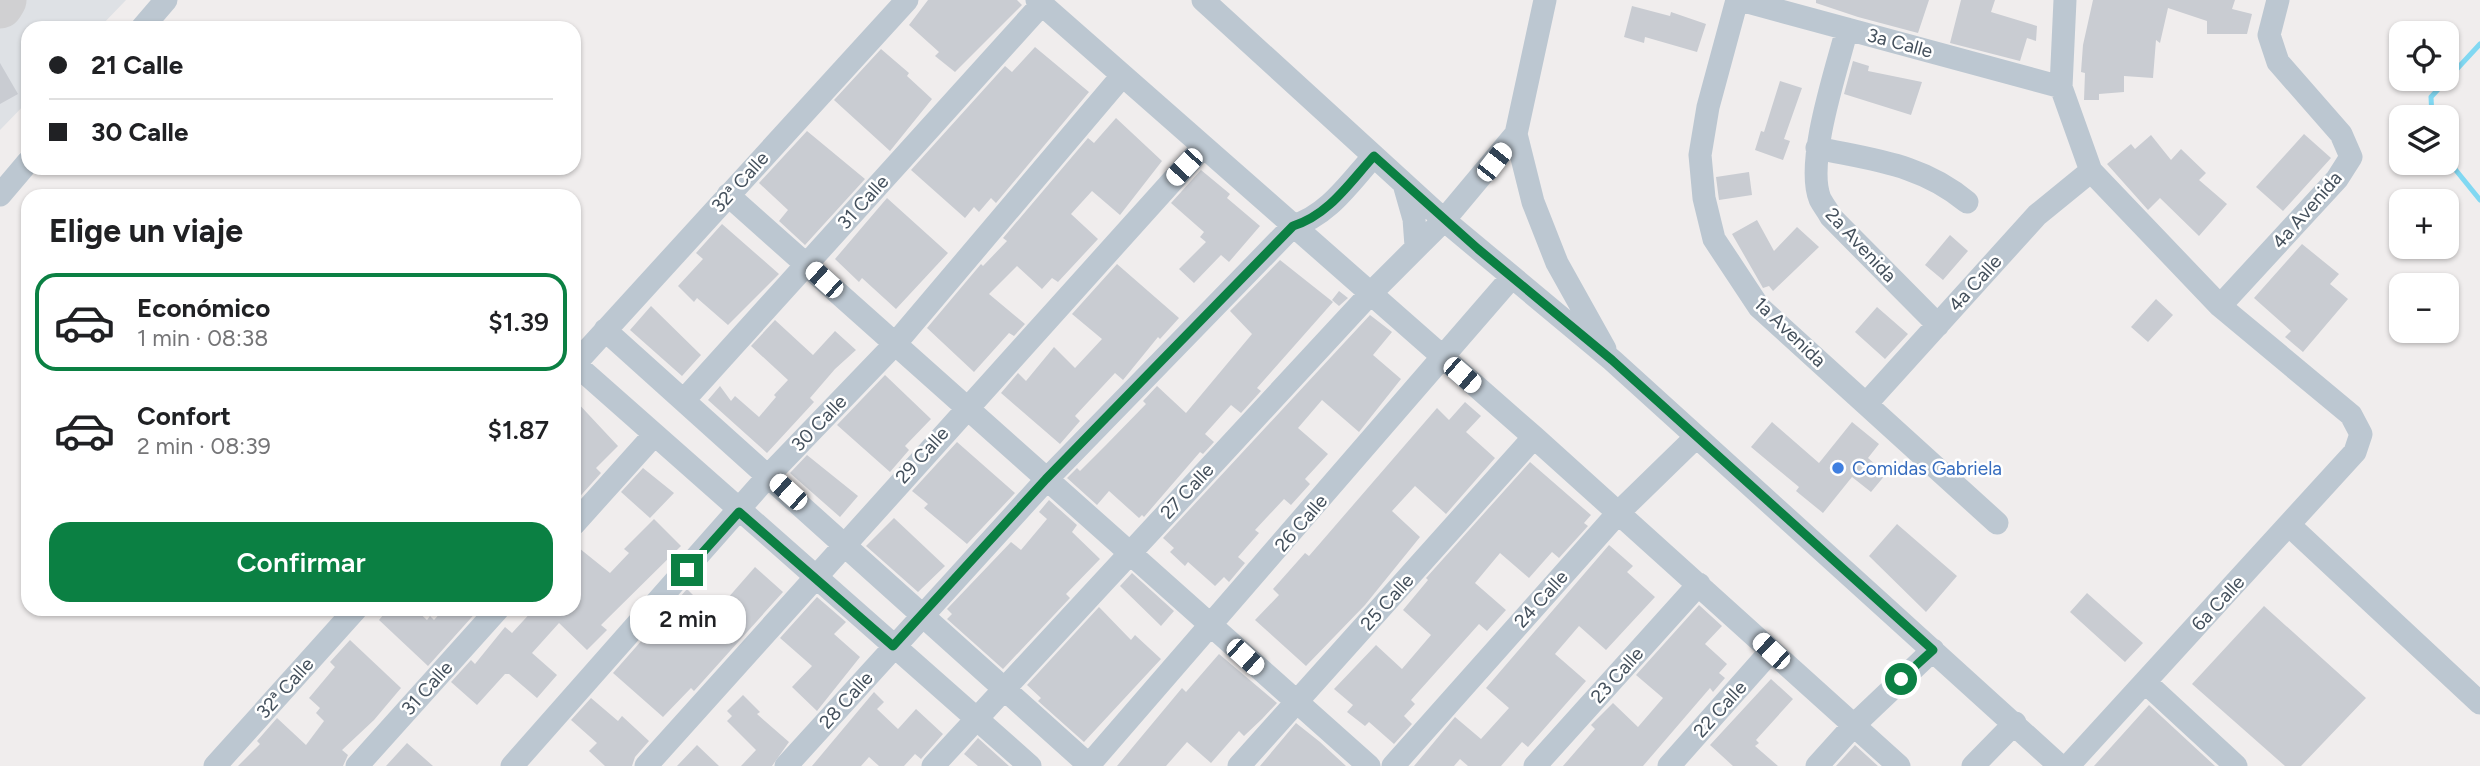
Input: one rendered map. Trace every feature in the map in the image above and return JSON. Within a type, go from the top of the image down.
[{"type":"street","points":[[148,21],[166,0]]},
{"type":"street","name":"32ª Calle","points":[[581,356],[907,0]]},
{"type":"street","points":[[1203,0],[1444,220],[1612,360],[2060,766]]},
{"type":"street","points":[[1545,0],[1516,134],[1533,202],[1557,263],[1612,360]]},
{"type":"street","name":"3a Calle","points":[[1738,0],[2061,87]]},
{"type":"street","name":"1a Avenida","points":[[1738,0],[1708,107],[1700,155],[1704,198],[1714,239],[1759,307],[1997,523]]},
{"type":"street","points":[[2065,0],[2061,87],[2091,171],[2220,306]]},
{"type":"street","name":"4a Avenida","points":[[2220,306],[2337,179],[2351,157],[2341,134],[2278,62],[2269,35],[2278,0]]},
{"type":"street","points":[[1040,2],[1202,148],[1534,437],[1899,766]]},
{"type":"street","name":"31 Calle","points":[[684,400],[1040,2]]},
{"type":"street","name":"2a Avenida","points":[[1847,29],[1817,148],[1816,178],[1819,198],[1831,217],[1938,325]]},
{"type":"street","name":"30 Calle","points":[[512,766],[769,475],[895,344],[1122,76]]},
{"type":"street","name":"27 Calle","points":[[933,766],[1370,294],[1444,220],[1516,134]]},
{"type":"street","name":"29 Calle","points":[[646,766],[966,406],[1202,148]]},
{"type":"street","points":[[1817,148],[1912,168],[1944,182],[1967,202]]},
{"type":"street","name":"28 Calle","points":[[786,766],[1046,479],[1293,226],[1318,214],[1342,194],[1374,156]]},
{"type":"street","points":[[0,195],[21,170]]},
{"type":"street","name":"4a Calle","points":[[1866,404],[2037,215],[2091,171]]},
{"type":"street","points":[[1404,183],[1414,219],[1416,246]]},
{"type":"street","points":[[728,195],[1369,766]]},
{"type":"street","name":"26 Calle","points":[[1089,766],[1444,359],[1511,278]]},
{"type":"street","name":"6a Calle","points":[[2068,766],[2355,452],[2361,435],[2351,415],[2220,306]]},
{"type":"street","points":[[605,330],[1005,687],[1089,766]]},
{"type":"street","points":[[581,370],[1030,766]]},
{"type":"street","points":[[581,516],[654,435]]},
{"type":"street","name":"25 Calle","points":[[1239,766],[1534,437]]},
{"type":"street","name":"24 Calle","points":[[1393,766],[1618,513],[1695,438]]},
{"type":"street","points":[[2290,525],[2480,703]]},
{"type":"street","name":"23 Calle","points":[[1535,766],[1699,584]]},
{"type":"street","name":"32ª Calle","points":[[215,766],[350,616]]},
{"type":"street","name":"31 Calle","points":[[357,766],[492,616]]},
{"type":"street","points":[[1817,766],[1854,725],[1933,650]]},
{"type":"street","name":"22 Calle","points":[[1669,766],[1771,651]]},
{"type":"street","points":[[2145,682],[2236,766]]},
{"type":"street","points":[[1973,766],[2015,723]]},
{"type":"shaded area","points":[[0,0],[126,0],[106,21],[21,21],[21,108],[0,130]]},
{"type":"building","points":[[928,0],[1017,0],[1022,5],[955,72],[935,56],[939,52],[909,25]]},
{"type":"building","points":[[1816,0],[1929,0],[1918,33],[1858,17],[1816,3]]},
{"type":"building","points":[[1961,0],[1995,0],[1991,12],[2037,26],[2036,41],[2027,38],[2020,61],[1950,43]]},
{"type":"building","points":[[2093,0],[2235,0],[2232,9],[2252,14],[2247,34],[2207,34],[2207,21],[2168,8],[2160,43],[2156,40],[2153,78],[2124,76],[2124,92],[2099,94],[2099,100],[2084,100],[2085,73],[2081,72],[2083,45]]},
{"type":"building","points":[[1632,6],[1670,16],[1671,12],[1706,24],[1697,52],[1645,37],[1644,43],[1624,37]]},
{"type":"building","points":[[1035,47],[1089,92],[996,203],[991,198],[979,212],[974,207],[965,218],[911,170],[1005,66],[1012,72]]},
{"type":"building","points":[[881,49],[909,73],[907,76],[932,99],[890,151],[834,100]]},
{"type":"building","points":[[1853,61],[1869,66],[1868,71],[1922,82],[1911,115],[1844,94]]},
{"type":"building","points":[[0,63],[18,94],[0,104]]},
{"type":"building","points":[[1780,81],[1802,88],[1784,139],[1790,141],[1783,160],[1755,150],[1761,131],[1764,132]]},
{"type":"building","points":[[1116,118],[1162,161],[1120,215],[1092,191],[1071,214],[1098,239],[1058,282],[1052,278],[1042,289],[1017,266],[989,294],[1025,324],[1014,336],[1009,333],[974,372],[927,328],[981,264],[983,266],[1007,241],[1003,238],[1088,138],[1094,143]]},
{"type":"building","points":[[807,131],[865,179],[805,245],[779,221],[788,210],[759,183]]},
{"type":"building","points":[[2304,134],[2331,158],[2283,211],[2256,187]]},
{"type":"building","points":[[2151,135],[2171,160],[2181,149],[2206,173],[2199,180],[2227,204],[2199,236],[2160,198],[2148,210],[2107,164],[2131,144],[2135,149]]},
{"type":"building","points":[[1201,170],[1230,194],[1227,198],[1260,226],[1229,262],[1221,255],[1194,283],[1179,269],[1206,242],[1200,237],[1204,232],[1171,203]]},
{"type":"building","points":[[1749,172],[1752,195],[1719,200],[1716,177]]},
{"type":"building","points":[[887,198],[948,253],[896,309],[862,278],[859,282],[835,259]]},
{"type":"building","points":[[1757,220],[1774,251],[1797,227],[1819,247],[1773,291],[1769,286],[1763,288],[1732,234]]},
{"type":"building","points":[[722,224],[779,274],[728,325],[697,298],[694,302],[678,286],[703,259],[696,253]]},
{"type":"building","points":[[1950,235],[1968,251],[1943,280],[1925,265]]},
{"type":"building","points":[[2302,244],[2339,274],[2330,284],[2348,299],[2303,352],[2285,337],[2291,331],[2254,298]]},
{"type":"building","points":[[1280,260],[1333,302],[1257,388],[1261,391],[1241,413],[1231,405],[1205,434],[1214,442],[1203,454],[1200,452],[1144,517],[1142,515],[1139,518],[1109,491],[1097,505],[1067,478],[1077,468],[1080,471],[1106,445],[1146,404],[1143,401],[1157,386],[1186,413],[1252,334],[1230,311]]},
{"type":"building","points":[[1117,264],[1179,318],[1160,339],[1158,337],[1123,380],[1115,373],[1075,416],[1080,421],[1060,444],[1001,393],[1018,373],[1026,381],[1054,347],[1075,368],[1102,339],[1072,314]]},
{"type":"building","points":[[1339,291],[1348,298],[1339,306],[1332,300]]},
{"type":"building","points":[[2156,299],[2173,315],[2148,342],[2131,327]]},
{"type":"building","points":[[651,306],[701,355],[682,376],[630,330]]},
{"type":"building","points":[[1877,307],[1908,334],[1885,359],[1855,332]]},
{"type":"building","points":[[1370,315],[1392,332],[1373,355],[1401,379],[1359,432],[1322,400],[1298,428],[1328,454],[1305,479],[1310,484],[1291,505],[1284,499],[1255,530],[1259,533],[1238,557],[1245,563],[1229,582],[1224,577],[1215,586],[1188,562],[1185,566],[1170,552],[1174,548],[1163,538]]},
{"type":"building","points":[[775,320],[813,355],[835,331],[856,350],[835,369],[810,398],[814,402],[767,453],[708,400],[720,386],[731,401],[735,396],[759,417],[776,397],[774,395],[788,380],[751,346]]},
{"type":"building","points":[[885,375],[931,419],[905,446],[909,450],[890,472],[837,425]]},
{"type":"building","points":[[1465,402],[1481,416],[1466,432],[1495,458],[1446,514],[1415,486],[1392,511],[1420,537],[1365,605],[1306,666],[1255,620],[1279,595],[1273,589],[1305,553],[1309,556],[1437,408],[1449,420]]},
{"type":"building","points":[[581,406],[618,446],[596,468],[601,473],[581,495]]},
{"type":"building","points":[[1772,422],[1819,463],[1852,422],[1879,444],[1868,458],[1886,474],[1871,492],[1852,477],[1823,513],[1796,491],[1799,487],[1751,447]]},
{"type":"building","points":[[957,442],[1015,493],[967,544],[924,508],[928,504],[912,491]]},
{"type":"building","points":[[807,455],[858,496],[840,517],[790,473]]},
{"type":"building","points":[[1530,462],[1591,515],[1584,523],[1588,526],[1559,558],[1552,552],[1529,578],[1500,553],[1475,583],[1506,610],[1487,631],[1479,624],[1411,700],[1415,704],[1404,716],[1412,724],[1394,744],[1369,722],[1365,726],[1347,712],[1353,705],[1334,689],[1376,645],[1402,669],[1431,635],[1403,610],[1428,580],[1426,578]]},
{"type":"building","points":[[643,468],[674,493],[650,518],[621,492]]},
{"type":"building","points":[[1049,500],[1077,525],[1072,532],[1100,559],[1066,594],[1070,598],[1003,669],[947,619],[952,614],[947,609],[1011,542],[1021,550],[1047,519],[1039,512]]},
{"type":"building","points":[[894,518],[945,566],[918,592],[866,546]]},
{"type":"building","points":[[654,519],[681,546],[601,625],[607,630],[587,650],[559,623],[532,653],[557,675],[537,698],[509,674],[505,674],[477,705],[451,682],[471,660],[475,664],[505,627],[512,633],[528,616],[581,616],[581,550],[610,573],[629,553],[624,549]]},
{"type":"building","points":[[1897,524],[1957,576],[1926,612],[1869,556]]},
{"type":"building","points":[[1609,545],[1633,566],[1627,572],[1655,597],[1606,650],[1579,626],[1555,654],[1586,681],[1528,747],[1522,742],[1501,766],[1468,766],[1460,759],[1454,766],[1414,766],[1455,717],[1481,739],[1509,708],[1486,688]]},
{"type":"building","points":[[755,567],[783,592],[694,691],[691,688],[663,717],[613,673],[687,589],[713,615]]},
{"type":"building","points":[[1132,573],[1174,611],[1161,626],[1120,586]]},
{"type":"building","points":[[2087,593],[2143,643],[2125,662],[2070,612]]},
{"type":"building","points":[[817,597],[846,622],[834,634],[860,657],[817,711],[792,687],[812,666],[780,638]]},
{"type":"building","points":[[1699,605],[1722,626],[1705,644],[1727,664],[1719,673],[1725,678],[1713,692],[1710,688],[1643,766],[1563,766],[1595,729],[1591,725],[1613,703],[1638,727],[1663,698],[1636,675]]},
{"type":"building","points":[[2264,606],[2366,698],[2301,766],[2285,766],[2192,684]]},
{"type":"building","points":[[1099,607],[1131,640],[1135,635],[1161,659],[1084,742],[1038,701],[1041,698],[1027,685]]},
{"type":"building","points":[[382,616],[423,616],[427,620],[430,616],[434,620],[438,616],[473,616],[428,666],[379,620]]},
{"type":"building","points":[[350,640],[401,688],[374,720],[342,750],[348,755],[343,766],[238,766],[260,744],[257,741],[277,718],[306,745],[324,721],[316,713],[320,708],[309,698],[335,667],[330,662]]},
{"type":"building","points":[[1219,654],[1277,703],[1244,736],[1239,731],[1211,763],[1187,742],[1166,766],[1117,766],[1182,688],[1186,692]]},
{"type":"building","points":[[1771,679],[1793,699],[1756,740],[1759,743],[1755,746],[1778,766],[1733,766],[1710,745]]},
{"type":"building","points":[[874,692],[884,702],[877,709],[898,729],[916,709],[943,734],[921,759],[915,754],[904,766],[879,766],[869,757],[861,766],[812,766]]},
{"type":"building","points":[[743,695],[760,712],[757,714],[789,742],[772,766],[741,766],[756,750],[727,721],[732,716],[727,711]]},
{"type":"building","points":[[591,698],[618,721],[622,716],[649,741],[635,757],[632,766],[605,766],[589,751],[597,743],[571,720]]},
{"type":"building","points":[[2149,705],[2215,766],[2094,766]]},
{"type":"building","points":[[1296,723],[1320,742],[1346,766],[1260,766]]},
{"type":"building","points":[[978,738],[1009,766],[978,766],[964,754]]},
{"type":"building","points":[[407,743],[433,766],[386,766]]},
{"type":"building","points":[[697,745],[719,766],[677,766]]},
{"type":"building","points":[[1855,745],[1878,766],[1836,766]]},
{"type":"waterway","points":[[2431,105],[2431,97],[2480,44]]},
{"type":"waterway","points":[[2459,174],[2480,200]]},
{"type":"taxiway","points":[[0,5],[3,0]]},
{"type":"place","name":"Comidas Gabriela","points":[[1838,468]]},
{"type":"route","points":[[687,570],[739,512],[893,646],[1046,479],[1293,226],[1318,214],[1342,194],[1374,156],[1511,278],[1612,360],[1695,438],[1933,650],[1901,679]]}]
